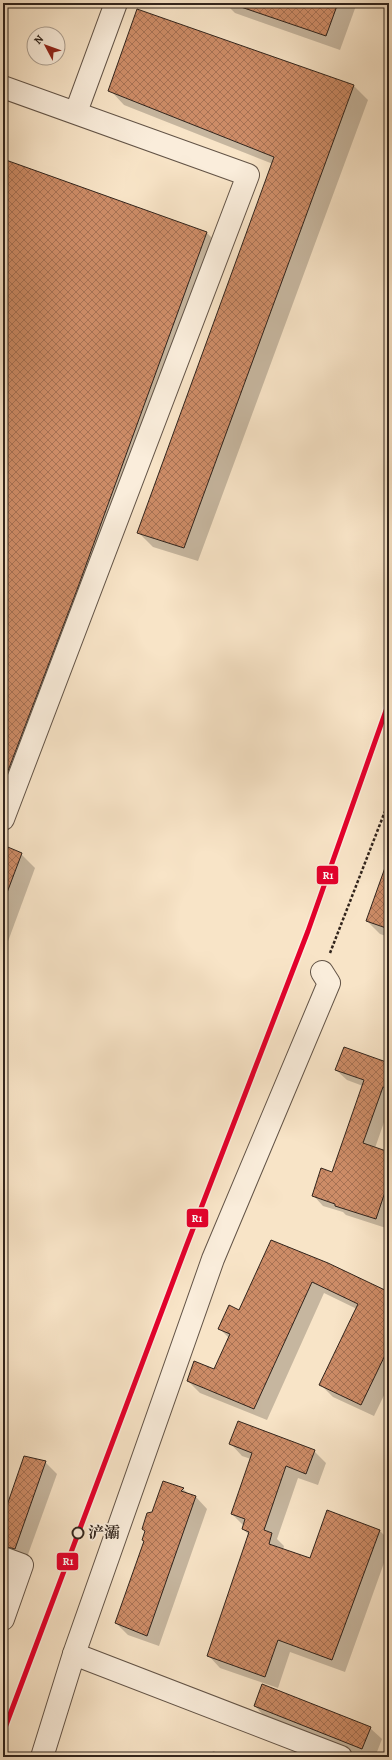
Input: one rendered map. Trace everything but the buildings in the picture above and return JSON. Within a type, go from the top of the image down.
[{"type":"street","points":[[76,112],[116,3]]},
{"type":"street","points":[[3,87],[248,175],[3,819]]},
{"type":"street","points":[[42,1757],[74,1654],[213,1259],[329,983],[322,972]]},
{"type":"street","points":[[3,1558],[22,1565],[3,1619]]},
{"type":"street","points":[[74,1654],[341,1757]]},
{"type":"path","points":[[322,972],[389,801]]},
{"type":"transit line","name":"R1","points":[[3,1733],[186,1247],[308,931],[389,702]]},
{"type":"place","name":"浐灞","points":[[78,1533]]}]
